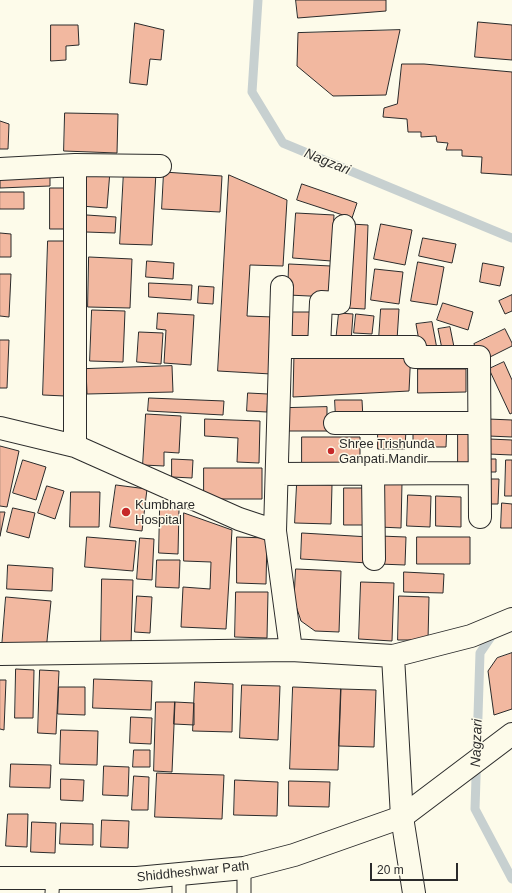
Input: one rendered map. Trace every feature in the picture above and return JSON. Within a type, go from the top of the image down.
[{"type":"street","points":[[0,169],[75,165],[160,166]]},
{"type":"street","points":[[75,165],[75,446]]},
{"type":"street","points":[[318,347],[322,302],[339,303],[344,226]]},
{"type":"street","points":[[282,287],[275,531],[291,650]]},
{"type":"street","points":[[281,347],[415,347],[416,357],[479,357],[480,517]]},
{"type":"street","points":[[335,423],[479,422]]},
{"type":"street","points":[[0,428],[75,446],[239,519],[275,531]]},
{"type":"street","points":[[277,474],[479,473]]},
{"type":"street","points":[[373,474],[374,559]]},
{"type":"street","points":[[0,654],[291,650],[393,656],[471,636],[512,619]]},
{"type":"street","points":[[393,656],[410,811],[414,893]]},
{"type":"street","name":"Shiddheshwar Path","points":[[0,878],[53,886],[138,878],[179,884],[294,855],[410,811],[512,734]]},
{"type":"lane","points":[[244,868],[244,893]]},
{"type":"building","points":[[296,0],[386,0],[386,11],[298,18]]},
{"type":"building","points":[[478,22],[512,25],[512,60],[475,57]]},
{"type":"building","points":[[135,23],[164,30],[161,60],[150,59],[147,85],[130,83]]},
{"type":"building","points":[[51,25],[78,25],[79,45],[66,46],[66,60],[51,61]]},
{"type":"building","points":[[400,30],[386,95],[333,96],[297,66],[298,33]]},
{"type":"building","points":[[402,64],[424,64],[512,72],[512,175],[481,173],[482,157],[462,156],[462,150],[446,150],[448,143],[437,142],[436,136],[421,137],[421,132],[408,132],[407,119],[383,117],[384,108],[397,104]]},
{"type":"building","points":[[65,113],[118,114],[117,153],[64,151]]},
{"type":"building","points":[[0,121],[9,124],[8,149],[0,149]]},
{"type":"building","points":[[50,170],[50,186],[0,188],[0,172]]},
{"type":"building","points":[[83,170],[110,171],[107,208],[81,206]]},
{"type":"building","points":[[124,170],[156,172],[152,245],[120,244]]},
{"type":"building","points":[[164,172],[222,176],[220,212],[162,209]]},
{"type":"building","points":[[229,175],[287,200],[283,266],[250,265],[247,316],[273,317],[271,374],[218,371]]},
{"type":"building","points":[[302,184],[357,203],[352,218],[297,200]]},
{"type":"building","points":[[50,188],[71,188],[71,229],[50,229]]},
{"type":"building","points":[[0,192],[24,192],[24,209],[0,209]]},
{"type":"building","points":[[296,213],[334,215],[331,261],[293,258]]},
{"type":"building","points":[[87,215],[116,217],[115,233],[86,232]]},
{"type":"building","points":[[350,224],[368,225],[365,309],[347,308]]},
{"type":"building","points":[[381,224],[412,230],[405,265],[374,259]]},
{"type":"building","points":[[0,233],[11,234],[11,257],[0,257]]},
{"type":"building","points":[[423,238],[456,244],[452,263],[419,256]]},
{"type":"building","points":[[48,241],[70,241],[65,396],[43,395]]},
{"type":"building","points":[[89,257],[132,259],[130,308],[88,307]]},
{"type":"building","points":[[147,261],[174,263],[173,279],[146,277]]},
{"type":"building","points":[[418,262],[444,267],[437,305],[411,301]]},
{"type":"building","points":[[483,263],[504,267],[500,286],[480,282]]},
{"type":"building","points":[[289,264],[331,266],[330,297],[288,295]]},
{"type":"building","points":[[375,269],[403,272],[399,304],[371,300]]},
{"type":"building","points":[[0,274],[11,274],[9,317],[0,316]]},
{"type":"building","points":[[149,283],[192,285],[191,300],[149,297]]},
{"type":"building","points":[[199,286],[214,287],[213,304],[198,303]]},
{"type":"building","points":[[512,295],[512,311],[505,314],[499,301]]},
{"type":"building","points":[[443,303],[473,312],[468,330],[437,320]]},
{"type":"building","points":[[381,309],[399,309],[397,340],[379,339]]},
{"type":"building","points":[[92,310],[125,311],[123,362],[90,361]]},
{"type":"building","points":[[289,312],[310,312],[309,343],[289,343]]},
{"type":"building","points":[[158,313],[194,315],[191,365],[164,363],[166,330],[157,329]]},
{"type":"building","points":[[339,313],[353,314],[351,342],[336,341]]},
{"type":"building","points":[[356,314],[374,316],[372,334],[354,333]]},
{"type":"building","points":[[432,322],[437,349],[421,352],[416,324]]},
{"type":"building","points":[[450,327],[454,347],[442,349],[438,329]]},
{"type":"building","points":[[505,329],[512,346],[482,361],[474,344]]},
{"type":"building","points":[[139,332],[163,333],[161,364],[137,362]]},
{"type":"building","points":[[0,340],[9,340],[7,388],[0,388]]},
{"type":"building","points":[[411,350],[409,391],[293,397],[294,354]]},
{"type":"building","points":[[504,362],[512,380],[512,413],[510,414],[489,369]]},
{"type":"building","points":[[172,366],[173,392],[87,394],[86,369]]},
{"type":"building","points":[[418,369],[466,369],[466,392],[418,393]]},
{"type":"building","points":[[248,393],[268,394],[267,412],[247,411]]},
{"type":"building","points":[[149,398],[224,401],[223,415],[148,411]]},
{"type":"building","points":[[335,400],[362,400],[363,419],[336,419]]},
{"type":"building","points":[[327,407],[327,431],[288,431],[288,408]]},
{"type":"building","points":[[146,414],[181,416],[179,453],[164,452],[164,466],[143,465]]},
{"type":"building","points":[[205,419],[260,421],[259,463],[237,462],[238,438],[205,436]]},
{"type":"building","points":[[488,419],[512,420],[512,437],[488,436]]},
{"type":"building","points":[[458,423],[476,423],[476,471],[458,471]]},
{"type":"building","points":[[447,424],[446,447],[413,447],[413,425]]},
{"type":"building","points":[[378,429],[406,429],[405,449],[378,449]]},
{"type":"building","name":"Shree Trishunda Ganpati Mandir","points":[[302,437],[360,437],[360,465],[302,465]]},
{"type":"building","points":[[489,439],[512,440],[512,455],[488,454]]},
{"type":"building","points":[[0,446],[19,451],[7,507],[0,506]]},
{"type":"building","points":[[172,459],[193,460],[192,478],[172,477]]},
{"type":"building","points":[[485,459],[496,459],[496,472],[485,472]]},
{"type":"building","points":[[23,460],[46,467],[36,500],[13,493]]},
{"type":"building","points":[[506,460],[512,460],[512,496],[505,496]]},
{"type":"building","points":[[204,468],[262,468],[262,499],[204,499]]},
{"type":"building","points":[[486,479],[499,479],[498,504],[485,504]]},
{"type":"building","points":[[380,482],[402,483],[401,528],[379,527]]},
{"type":"building","points":[[297,484],[332,485],[331,524],[295,523]]},
{"type":"building","points":[[116,485],[147,489],[142,531],[110,527]]},
{"type":"building","points":[[47,486],[64,491],[55,519],[38,513]]},
{"type":"building","points":[[344,488],[368,488],[367,525],[344,525]]},
{"type":"building","points":[[71,492],[100,492],[99,527],[70,527]]},
{"type":"building","points":[[408,495],[431,496],[430,527],[407,526]]},
{"type":"building","points":[[436,496],[461,497],[461,527],[436,526]]},
{"type":"building","points":[[502,503],[512,504],[512,528],[501,528]]},
{"type":"building","points":[[13,508],[35,513],[29,538],[7,532]]},
{"type":"building","points":[[160,508],[179,509],[178,554],[159,553]]},
{"type":"building","points":[[0,512],[5,512],[0,536]]},
{"type":"building","points":[[184,513],[232,530],[226,629],[181,627],[183,587],[210,589],[211,562],[184,561]]},
{"type":"building","points":[[302,533],[370,537],[368,563],[301,559]]},
{"type":"building","points":[[380,536],[406,537],[405,565],[379,564]]},
{"type":"building","points":[[87,537],[136,541],[133,571],[85,567]]},
{"type":"building","points":[[237,537],[267,538],[266,584],[237,583]]},
{"type":"building","points":[[417,537],[470,537],[470,564],[417,564]]},
{"type":"building","points":[[140,538],[154,539],[152,580],[137,579]]},
{"type":"building","points":[[157,560],[180,560],[179,588],[156,587]]},
{"type":"building","points":[[8,565],[53,568],[52,591],[7,589]]},
{"type":"building","points":[[296,569],[341,571],[339,632],[315,631],[301,621],[294,600]]},
{"type":"building","points":[[404,572],[444,574],[443,593],[404,592]]},
{"type":"building","points":[[102,579],[133,580],[131,644],[101,643]]},
{"type":"building","points":[[361,582],[394,583],[392,641],[359,639]]},
{"type":"building","points":[[236,592],[268,592],[267,638],[235,637]]},
{"type":"building","points":[[137,596],[152,597],[150,633],[135,632]]},
{"type":"building","points":[[399,596],[429,597],[428,640],[398,640]]},
{"type":"building","points":[[6,597],[51,601],[46,651],[2,647]]},
{"type":"building","points":[[512,653],[512,709],[494,715],[488,671],[497,658]]},
{"type":"building","points":[[16,669],[34,670],[33,718],[15,718]]},
{"type":"building","points":[[40,670],[59,671],[56,734],[38,733]]},
{"type":"building","points":[[94,679],[152,681],[151,710],[93,708]]},
{"type":"building","points":[[0,680],[6,680],[4,730],[0,729]]},
{"type":"building","points":[[195,682],[233,684],[232,732],[193,731]]},
{"type":"building","points":[[242,685],[280,686],[278,740],[240,738]]},
{"type":"building","points":[[59,687],[85,687],[85,715],[58,714]]},
{"type":"building","points":[[293,687],[341,689],[338,770],[290,769]]},
{"type":"building","points":[[341,689],[376,690],[374,747],[339,746]]},
{"type":"building","points":[[156,702],[175,702],[172,772],[154,771]]},
{"type":"building","points":[[175,702],[194,703],[194,725],[174,724]]},
{"type":"building","points":[[131,717],[152,718],[151,744],[130,743]]},
{"type":"building","points":[[61,730],[98,731],[97,765],[60,764]]},
{"type":"building","points":[[134,750],[150,750],[150,767],[133,767]]},
{"type":"building","points":[[11,764],[51,765],[50,788],[10,787]]},
{"type":"building","points":[[104,766],[129,767],[128,796],[103,795]]},
{"type":"building","points":[[157,773],[224,775],[222,819],[155,817]]},
{"type":"building","points":[[134,776],[149,777],[148,810],[132,810]]},
{"type":"building","points":[[61,779],[84,780],[83,801],[61,800]]},
{"type":"building","points":[[235,780],[278,782],[277,816],[234,815]]},
{"type":"building","points":[[289,781],[330,782],[329,807],[289,806]]},
{"type":"building","points":[[8,814],[28,814],[27,847],[6,846]]},
{"type":"building","points":[[102,820],[129,821],[128,848],[101,847]]},
{"type":"building","points":[[32,822],[56,823],[55,853],[31,852]]},
{"type":"building","points":[[61,823],[93,824],[93,845],[60,844]]},
{"type":"waterway","name":"Nagzari","points":[[258,0],[252,92],[283,143],[512,238]]},
{"type":"waterway","name":"Nagzari","points":[[495,631],[480,653],[475,809],[512,879]]},
{"type":"place","name":"Shree Trishunda Ganpati Mandir","points":[[331,451]]},
{"type":"place","name":"Kumbhare Hospital","points":[[126,512]]}]
